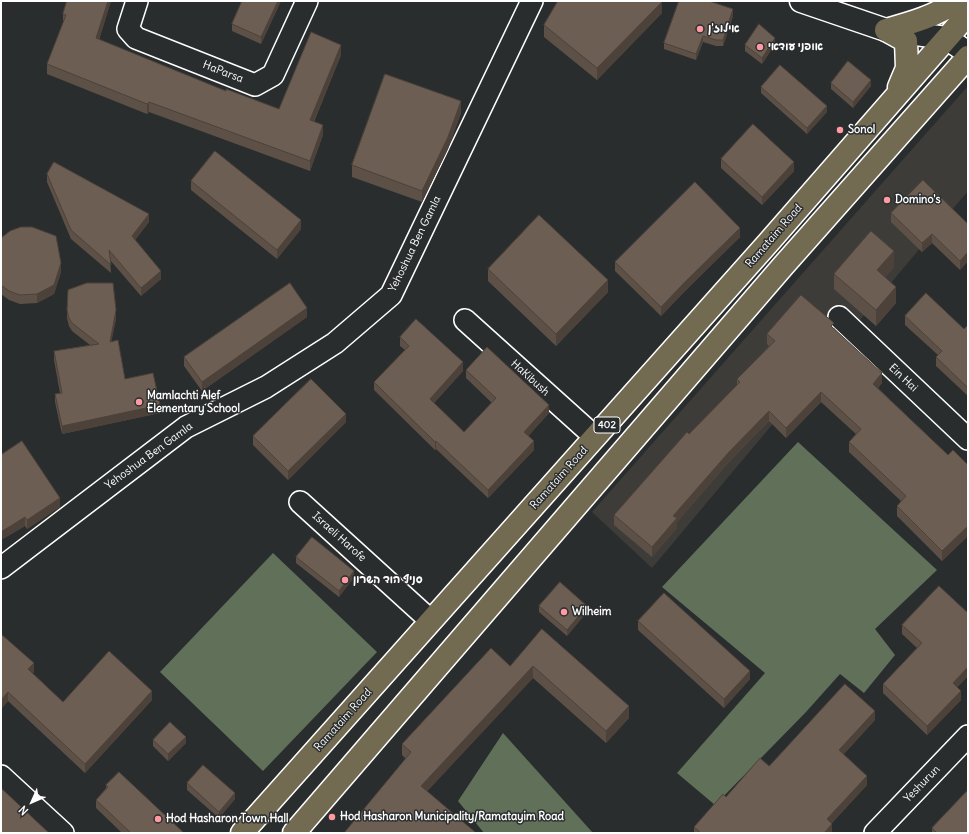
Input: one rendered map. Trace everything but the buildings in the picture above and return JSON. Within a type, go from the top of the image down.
[{"type":"main road","points":[[801,1],[886,30],[946,38],[968,53]]},
{"type":"main road","points":[[886,30],[924,19],[957,1]]},
{"type":"main road","name":"Ramataim Road","points":[[242,833],[768,243],[968,14]]},
{"type":"main road","points":[[886,30],[906,42],[907,68],[895,96]]},
{"type":"main road","name":"402","points":[[294,833],[783,266],[968,57]]},
{"type":"street","name":"HaParsa","points":[[137,1],[128,29],[136,38],[255,85],[273,75],[307,1]]},
{"type":"street","name":"Yehoshua Ben Gamla","points":[[1,568],[186,427],[266,387],[335,343],[391,294],[532,1]]},
{"type":"street","name":"Ein Hai","points":[[839,318],[968,438]]},
{"type":"street","name":"HaKibush","points":[[465,320],[595,437]]},
{"type":"street","name":"Israeli Harofe","points":[[300,502],[431,621]]},
{"type":"street","name":"Yeshurun","points":[[876,833],[968,736]]},
{"type":"street","points":[[1,776],[63,833]]},
{"type":"shaded area","points":[[968,86],[968,191],[652,568],[592,512]]},
{"type":"green space","points":[[798,442],[937,570],[875,629],[895,655],[864,693],[840,674],[806,712],[715,805],[677,773],[765,673],[662,587]]},
{"type":"green space","points":[[273,553],[377,652],[263,771],[160,672]]},
{"type":"green space","points":[[503,733],[593,833],[484,833],[458,801]]},
{"type":"place","name":"אילוז'ן","points":[[700,29]]},
{"type":"place","name":"אופני עודאי","points":[[760,47]]},
{"type":"place","name":"Sonol","points":[[840,130]]},
{"type":"place","name":"Domino's","points":[[887,200]]},
{"type":"place","name":"Mamlachti Alef Elementary School","points":[[139,402]]},
{"type":"place","name":"סניף הוד השרון","points":[[345,580]]},
{"type":"place","name":"Wilheim","points":[[564,612]]},
{"type":"place","name":"Hod Hasharon Municipality/Ramatayim Road","points":[[332,817]]},
{"type":"place","name":"Hod Hasharon Town Hall","points":[[158,819]]}]
